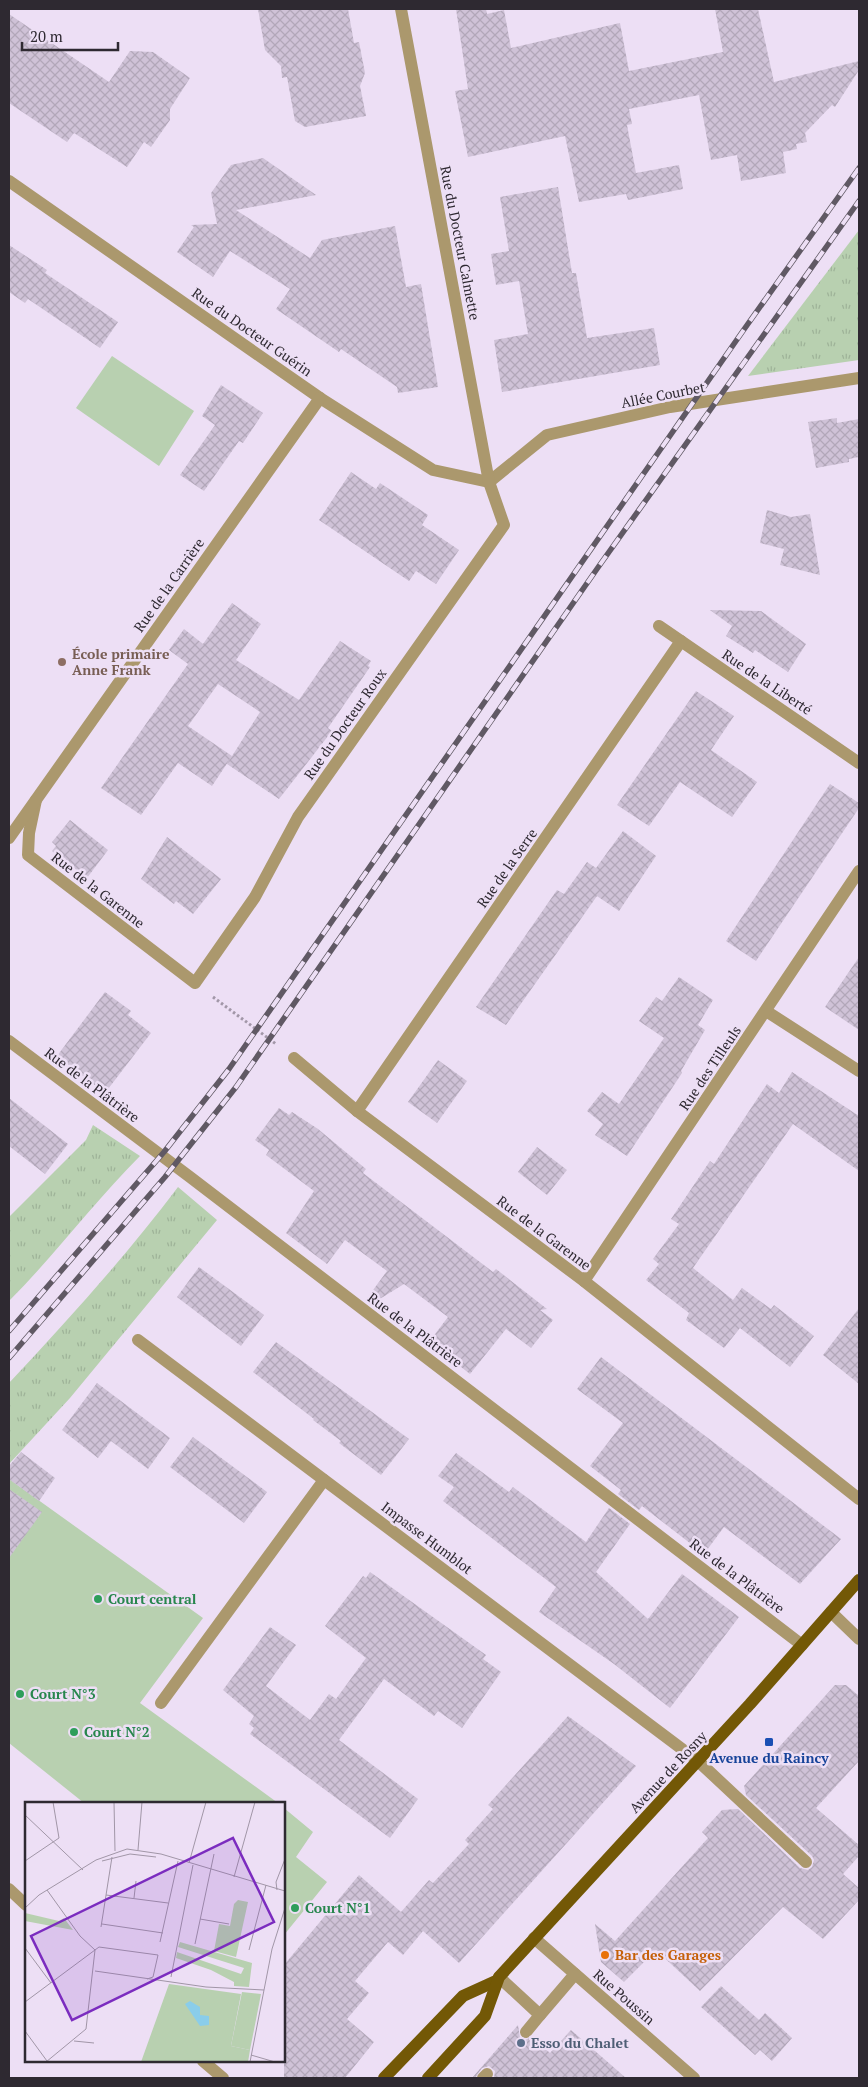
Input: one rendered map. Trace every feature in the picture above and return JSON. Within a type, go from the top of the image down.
[{"type":"main road","name":"Avenue de Rosny","points":[[434,2076],[485,2016],[498,1979],[698,1761],[859,1580]]},
{"type":"main road","name":"Avenue de Rosny","points":[[384,2078],[463,1996],[498,1979]]},
{"type":"street","name":"Rue du Docteur Calmette","points":[[401,9],[489,482]]},
{"type":"street","name":"Rue du Docteur Guérin","points":[[9,181],[320,398],[433,470],[489,482]]},
{"type":"street","name":"Allée Courbet","points":[[489,482],[547,435],[670,407],[859,378]]},
{"type":"street","name":"Rue de la Carrière","points":[[9,838],[320,398]]},
{"type":"street","name":"Rue du Docteur Roux","points":[[195,984],[255,897],[298,817],[504,525],[489,482]]},
{"type":"street","name":"Rue de la Liberté","points":[[659,626],[859,763]]},
{"type":"street","name":"Rue de la Serre","points":[[357,1112],[681,642]]},
{"type":"street","name":"Rue de la Garenne","points":[[36,800],[29,833],[28,855],[195,984]]},
{"type":"street","name":"Rue des Tilleuls","points":[[584,1281],[859,871]]},
{"type":"street","points":[[766,1011],[859,1071]]},
{"type":"street","name":"Rue de la Plâtrière","points":[[9,1041],[142,1140],[802,1645]]},
{"type":"street","name":"Rue de la Garenne","points":[[294,1058],[357,1112],[584,1281],[859,1499]]},
{"type":"street","name":"Impasse Humblot","points":[[138,1340],[698,1761],[806,1862]]},
{"type":"street","points":[[161,1703],[324,1480]]},
{"type":"street","points":[[831,1612],[859,1639]]},
{"type":"street","points":[[9,1889],[25,1904]]},
{"type":"street","name":"Rue Poussin","points":[[534,1938],[694,2078]]},
{"type":"street","points":[[526,2032],[575,1974]]},
{"type":"street","points":[[498,1979],[540,2014]]},
{"type":"street","points":[[204,2062],[223,2078]]},
{"type":"path","points":[[209,994],[294,1058]]},
{"type":"green space","points":[[859,230],[859,360],[748,376]]},
{"type":"green space","points":[[112,356],[194,411],[159,466],[76,408]]},
{"type":"green space","points":[[93,1125],[140,1156],[9,1301],[9,1217],[86,1140]]},
{"type":"green space","points":[[178,1187],[217,1220],[70,1398],[9,1464],[9,1383],[96,1287]]},
{"type":"green space","points":[[9,1479],[203,1618],[140,1703],[277,1802],[83,1802],[9,1743]]},
{"type":"green space","name":"Court N°1","points":[[285,1809],[313,1832],[296,1857],[327,1882],[285,1934]]},
{"type":"building","points":[[258,9],[348,9],[354,43],[359,42],[365,73],[360,86],[366,116],[305,127],[295,121],[287,77],[282,78],[281,66],[265,50]]},
{"type":"building","points":[[456,9],[486,9],[487,14],[504,10],[511,48],[620,23],[629,71],[723,52],[715,9],[758,9],[774,82],[859,61],[859,70],[835,107],[832,105],[805,133],[807,142],[796,144],[797,149],[783,152],[786,173],[741,181],[737,155],[711,160],[699,95],[629,109],[632,124],[627,125],[636,173],[679,165],[683,189],[628,200],[626,194],[579,202],[565,136],[468,157],[455,91],[468,89]]},
{"type":"building","points":[[9,14],[109,82],[130,51],[153,52],[190,78],[170,109],[170,120],[151,147],[144,142],[127,167],[74,133],[67,142],[9,103]]},
{"type":"building","points":[[263,158],[316,195],[236,210],[310,258],[322,240],[395,226],[406,287],[421,284],[438,387],[398,393],[397,387],[341,349],[339,352],[276,309],[290,289],[230,251],[213,277],[177,252],[194,227],[191,225],[217,224],[211,193],[231,165]]},
{"type":"building","points":[[558,187],[572,273],[576,273],[587,338],[654,328],[660,365],[502,392],[494,340],[528,334],[519,281],[496,285],[491,254],[509,251],[500,197]]},
{"type":"building","points":[[9,245],[47,270],[45,273],[118,322],[100,348],[28,299],[25,303],[9,292]]},
{"type":"building","points":[[221,385],[263,413],[243,443],[239,441],[204,491],[180,475],[215,425],[202,416]]},
{"type":"building","points":[[837,418],[837,423],[859,419],[859,457],[849,459],[849,462],[816,468],[808,422]]},
{"type":"building","points":[[351,472],[376,489],[380,483],[428,515],[422,525],[459,550],[436,584],[416,571],[409,581],[319,520]]},
{"type":"building","points":[[767,510],[791,517],[810,514],[820,575],[780,565],[784,549],[760,543]]},
{"type":"building","points":[[232,603],[261,624],[236,660],[299,700],[340,641],[371,661],[368,666],[370,667],[328,728],[332,731],[279,799],[227,764],[260,712],[218,684],[188,726],[232,756],[212,786],[178,763],[141,815],[101,788],[188,664],[169,650],[184,629],[203,644]]},
{"type":"building","points":[[710,610],[761,611],[806,644],[788,672],[755,650],[753,653],[726,636],[732,626]]},
{"type":"building","points":[[696,691],[734,716],[711,750],[757,782],[732,817],[680,782],[649,826],[617,805]]},
{"type":"building","points":[[830,784],[859,803],[859,808],[756,961],[726,941]]},
{"type":"building","points":[[70,820],[108,850],[87,878],[52,851],[56,846],[52,842]]},
{"type":"building","points":[[623,831],[656,856],[619,911],[597,896],[506,1025],[476,1007],[557,890],[564,894],[587,862],[596,868]]},
{"type":"building","points":[[167,837],[221,879],[193,914],[176,901],[174,904],[141,879]]},
{"type":"building","points":[[859,957],[859,1030],[825,1007]]},
{"type":"building","points":[[679,977],[713,1000],[698,1025],[705,1030],[681,1071],[682,1073],[627,1156],[595,1135],[603,1124],[587,1111],[602,1092],[619,1104],[664,1038],[639,1021],[656,997],[662,1001]]},
{"type":"building","points":[[105,992],[131,1011],[128,1015],[151,1033],[105,1093],[57,1056]]},
{"type":"building","points":[[438,1060],[467,1081],[437,1123],[408,1102]]},
{"type":"building","points":[[792,1072],[859,1116],[859,1171],[793,1124],[693,1268],[733,1300],[742,1288],[771,1309],[774,1305],[814,1336],[790,1367],[740,1328],[724,1348],[686,1320],[689,1313],[646,1280],[659,1264],[653,1259],[679,1224],[671,1219],[710,1161],[714,1164],[767,1084],[779,1093]]},
{"type":"building","points":[[9,1098],[68,1144],[45,1174],[9,1146]]},
{"type":"building","points":[[279,1108],[289,1115],[292,1112],[318,1129],[366,1169],[363,1173],[493,1272],[496,1269],[547,1309],[540,1310],[553,1320],[531,1348],[506,1329],[470,1374],[429,1342],[448,1317],[404,1284],[370,1305],[365,1301],[387,1271],[345,1240],[327,1264],[286,1233],[314,1191],[266,1155],[269,1150],[255,1140]]},
{"type":"building","points":[[537,1147],[567,1170],[547,1195],[518,1172]]},
{"type":"building","points":[[199,1267],[264,1315],[241,1346],[177,1297]]},
{"type":"building","points":[[859,1308],[859,1384],[823,1355]]},
{"type":"building","points":[[276,1342],[409,1439],[381,1475],[339,1443],[341,1441],[314,1419],[253,1372]]},
{"type":"building","points":[[601,1357],[841,1539],[800,1584],[724,1527],[704,1554],[642,1506],[639,1510],[618,1494],[621,1490],[590,1466],[623,1423],[577,1389]]},
{"type":"building","points":[[97,1383],[170,1438],[148,1469],[111,1441],[98,1458],[62,1430]]},
{"type":"building","points":[[193,1437],[267,1492],[244,1523],[170,1467]]},
{"type":"building","points":[[21,1452],[55,1478],[39,1501],[9,1479],[9,1466]]},
{"type":"building","points":[[456,1453],[509,1492],[513,1487],[586,1542],[609,1508],[630,1524],[596,1572],[648,1619],[682,1574],[739,1617],[670,1708],[614,1664],[539,1612],[556,1587],[443,1501],[454,1487],[438,1476]]},
{"type":"building","points":[[9,1489],[42,1512],[9,1558]]},
{"type":"building","points":[[370,1572],[486,1655],[483,1659],[501,1672],[462,1728],[438,1711],[434,1716],[384,1679],[339,1740],[418,1799],[390,1838],[250,1734],[254,1728],[249,1724],[254,1716],[223,1690],[270,1627],[296,1645],[266,1686],[310,1720],[329,1694],[336,1699],[366,1658],[325,1626],[363,1576],[366,1578]]},
{"type":"building","points":[[835,1685],[846,1685],[859,1696],[859,1761],[816,1808],[859,1845],[859,1856],[843,1874],[859,1888],[859,1900],[823,1939],[783,1907],[700,1991],[656,1950],[624,1982],[601,1962],[595,1924],[615,1941],[708,1838],[702,1832],[722,1810],[738,1809],[800,1868],[808,1870],[812,1867],[814,1860],[812,1856],[746,1795],[744,1786]]},
{"type":"building","points":[[568,1716],[636,1766],[459,1963],[423,1931],[403,1955],[388,1942],[355,1981],[369,1993],[347,2019],[374,2042],[345,2078],[284,2078],[285,1964],[359,1875],[401,1912],[429,1880],[433,1883],[469,1844],[465,1840],[493,1809],[488,1805]]},
{"type":"building","points":[[721,1986],[759,2020],[765,2013],[792,2038],[772,2061],[760,2050],[755,2055],[701,2007]]},
{"type":"building","points":[[518,2025],[520,2038],[525,2040],[532,2037],[550,2053],[571,2030],[626,2078],[494,2078],[495,2071],[489,2066],[482,2068],[475,2078],[472,2078]]},
{"type":"railway","points":[[9,1331],[164,1152],[229,1069],[745,328],[859,168]]},
{"type":"railway","points":[[9,1358],[165,1177],[236,1087],[599,566],[859,201]]},
{"type":"place","name":"École primaire Anne Frank","points":[[62,662]]},
{"type":"place","name":"Court central","points":[[98,1599]]},
{"type":"place","name":"Court N°3","points":[[20,1694]]},
{"type":"place","name":"Court N°2","points":[[74,1732]]},
{"type":"place","name":"Avenue du Raincy","points":[[769,1742]]},
{"type":"place","name":"Court N°1","points":[[295,1908]]},
{"type":"place","name":"Bar des Garages","points":[[605,1955]]},
{"type":"place","name":"Esso du Chalet","points":[[521,2043]]}]
